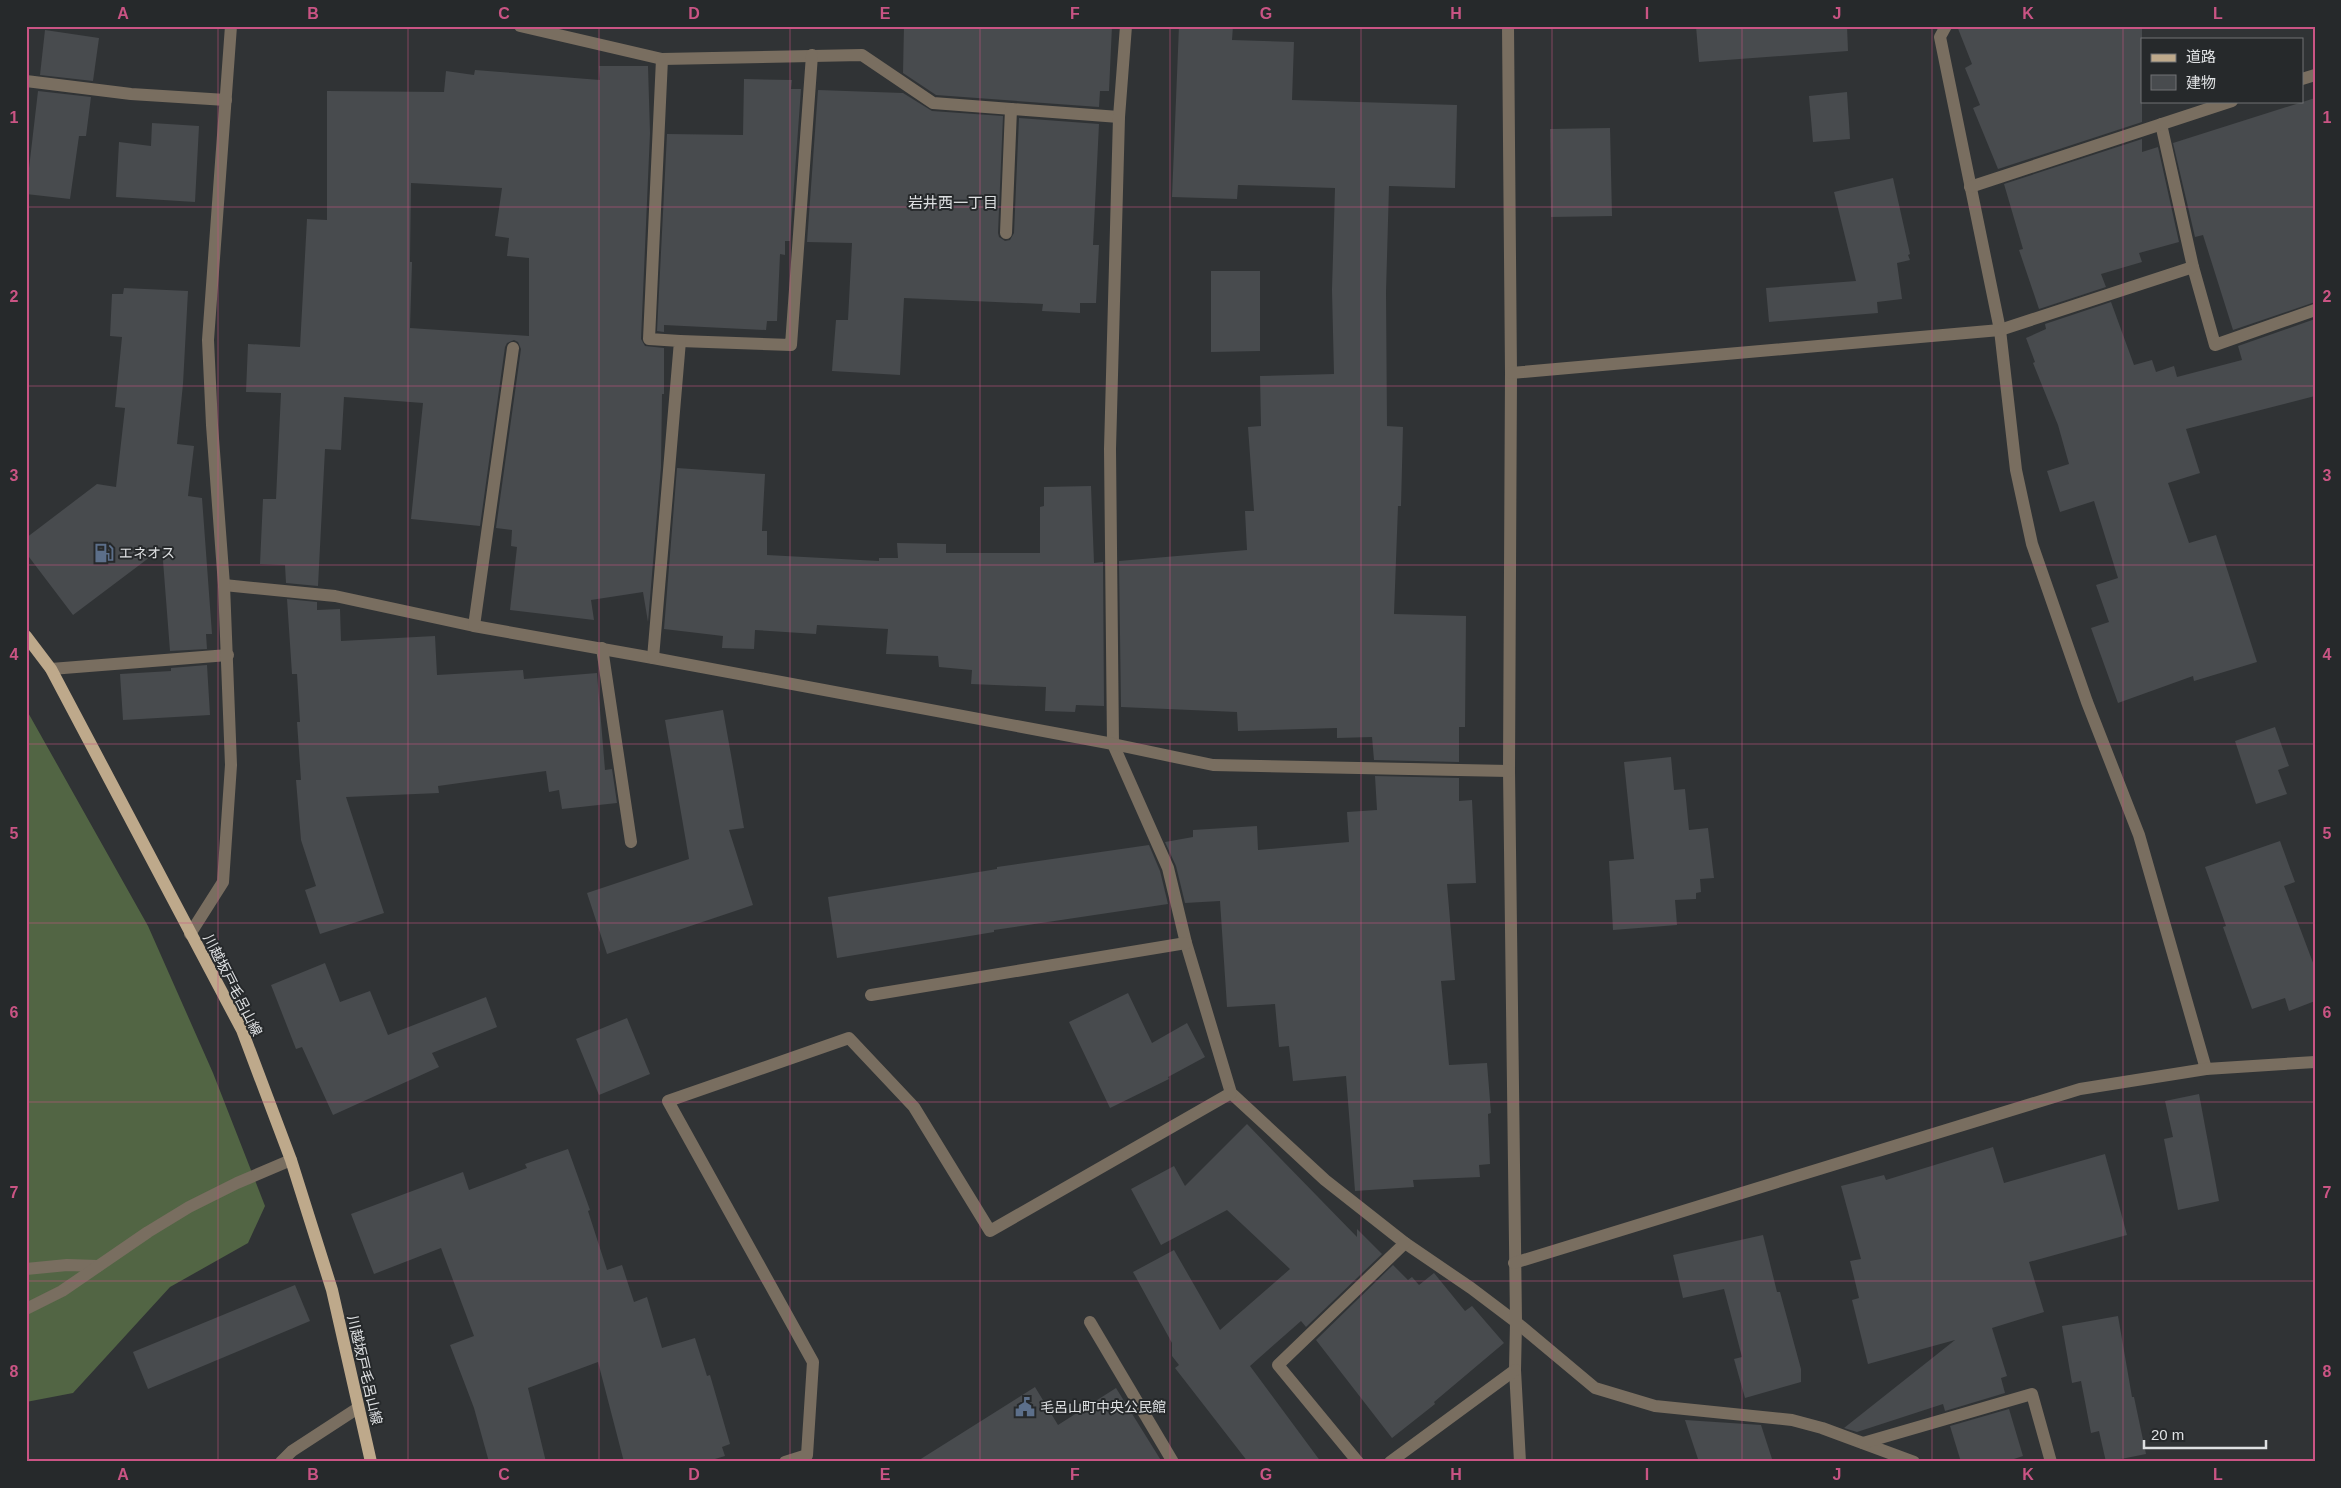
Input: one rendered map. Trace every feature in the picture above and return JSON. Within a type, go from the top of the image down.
[{"type":"main road","name":"川越坂戸毛呂山線","points":[[26,636],[51,669],[242,1030],[291,1160],[332,1290],[372,1462]]},
{"type":"street","points":[[190,934],[223,882],[231,765],[228,655],[208,340],[231,26]]},
{"type":"street","points":[[520,26],[662,59],[862,55],[933,103],[1119,117]]},
{"type":"street","points":[[1126,26],[1119,117],[1110,449],[1113,744],[1168,868],[1186,943],[1231,1093],[1325,1180],[1405,1243],[1471,1288],[1516,1322],[1595,1388],[1656,1406],[1792,1420],[1822,1428],[1914,1462]]},
{"type":"street","points":[[1508,26],[1511,373],[1509,771],[1515,1370],[1520,1462]]},
{"type":"street","points":[[1946,26],[1940,37],[2000,330],[2016,470],[2032,544],[2087,702],[2139,835],[2206,1070]]},
{"type":"street","points":[[662,59],[649,339],[791,346],[812,55]]},
{"type":"street","points":[[26,81],[131,94],[226,100]]},
{"type":"street","points":[[1970,187],[2229,102]]},
{"type":"street","points":[[1006,233],[1011,109]]},
{"type":"street","points":[[2161,124],[2193,267],[2215,345],[2315,310]]},
{"type":"street","points":[[1511,373],[2000,330],[2193,267]]},
{"type":"street","points":[[653,658],[680,341]]},
{"type":"street","points":[[474,626],[513,348]]},
{"type":"street","points":[[224,585],[334,596],[474,626],[602,648],[1213,764],[1509,771]]},
{"type":"street","points":[[602,648],[630,842]]},
{"type":"street","points":[[51,669],[228,655]]},
{"type":"street","points":[[871,995],[1186,943]]},
{"type":"street","points":[[785,1462],[807,1455],[813,1362],[668,1101],[849,1038],[914,1107],[990,1231],[1231,1093]]},
{"type":"street","points":[[1514,1263],[2080,1089],[2206,1070],[2315,1062]]},
{"type":"street","points":[[26,1309],[62,1291],[189,1207],[237,1183],[291,1160]]},
{"type":"street","points":[[1358,1462],[1278,1365],[1405,1243]]},
{"type":"street","points":[[26,1270],[67,1265],[98,1266]]},
{"type":"street","points":[[1090,1322],[1173,1462]]},
{"type":"street","points":[[1390,1462],[1515,1370]]},
{"type":"street","points":[[1864,1444],[2032,1394],[2051,1462]]},
{"type":"street","points":[[281,1462],[292,1451],[358,1408]]},
{"type":"green space","points":[[26,709],[148,926],[213,1073],[265,1206],[248,1243],[170,1287],[73,1393],[26,1402]]},
{"type":"building","points":[[904,26],[1112,26],[1109,91],[1100,91],[1099,107],[936,95],[903,73]]},
{"type":"building","points":[[1179,26],[1233,26],[1232,40],[1294,42],[1292,100],[1457,105],[1455,188],[1389,186],[1386,292],[1387,426],[1403,427],[1401,506],[1398,506],[1394,614],[1466,616],[1465,727],[1459,727],[1459,762],[1374,760],[1372,737],[1337,738],[1337,728],[1238,731],[1237,712],[1121,707],[1119,561],[1247,550],[1245,511],[1254,511],[1248,427],[1261,426],[1260,376],[1334,374],[1332,290],[1335,188],[1238,185],[1237,199],[1172,197]]},
{"type":"building","points":[[1696,26],[1847,26],[1848,51],[1699,62]]},
{"type":"building","points":[[1957,26],[2142,26],[2142,122],[1998,169],[1973,108],[1980,105],[1965,68],[1972,64]]},
{"type":"building","points":[[45,30],[99,38],[93,81],[40,75]]},
{"type":"building","points":[[599,66],[648,66],[650,133],[641,339],[645,346],[664,348],[664,394],[662,394],[661,467],[648,622],[643,592],[591,600],[594,620],[510,610],[517,547],[511,546],[512,530],[496,528],[521,349],[518,342],[514,340],[507,343],[505,347],[480,526],[411,519],[423,403],[344,397],[341,450],[325,449],[318,586],[286,583],[285,565],[260,564],[263,499],[276,499],[281,393],[246,392],[248,344],[300,347],[307,219],[327,220],[327,91],[444,92],[446,71],[474,75],[475,70],[600,80]],"holes":[[[411,183],[502,188],[495,236],[509,238],[507,256],[529,258],[529,336],[410,328],[412,262],[410,262]]]},
{"type":"building","points":[[744,79],[792,80],[791,89],[801,89],[790,241],[785,241],[785,255],[780,254],[777,321],[767,321],[766,330],[664,325],[664,332],[657,331],[667,134],[743,135]]},
{"type":"building","points":[[818,90],[903,93],[932,111],[1003,116],[998,233],[999,237],[1005,241],[1010,240],[1014,233],[1019,118],[1099,124],[1093,245],[1099,245],[1096,303],[1080,303],[1080,313],[1042,311],[1043,304],[904,298],[900,375],[832,371],[836,320],[848,320],[852,243],[807,242]]},
{"type":"building","points":[[38,91],[91,97],[86,136],[79,136],[70,199],[26,194]]},
{"type":"building","points":[[1847,92],[1850,139],[1813,142],[1809,96]]},
{"type":"building","points":[[2315,98],[2315,302],[2233,330],[2203,235],[2195,237],[2173,143]]},
{"type":"building","points":[[152,123],[199,126],[195,202],[116,197],[119,142],[151,146]]},
{"type":"building","points":[[1610,128],[1612,216],[1551,217],[1550,129]]},
{"type":"building","points":[[2142,139],[2142,152],[2158,147],[2179,242],[2139,253],[2142,262],[2101,274],[2106,287],[2039,309],[2019,250],[2023,249],[2004,184]]},
{"type":"building","points":[[1893,178],[1910,254],[1908,255],[1910,260],[1897,263],[1902,299],[1877,302],[1878,313],[1769,322],[1766,288],[1856,281],[1834,192]]},
{"type":"building","points":[[1211,271],[1260,271],[1260,351],[1211,352]]},
{"type":"building","points":[[124,288],[188,291],[183,384],[177,444],[194,446],[188,496],[202,498],[212,634],[206,634],[207,649],[170,651],[162,548],[73,615],[26,553],[26,538],[97,484],[116,487],[125,408],[115,407],[122,337],[110,336],[112,294],[123,294]]},
{"type":"building","points":[[2111,302],[2134,365],[2152,360],[2156,372],[2174,366],[2177,377],[2242,360],[2238,346],[2315,319],[2315,396],[2186,429],[2200,473],[2168,483],[2189,543],[2216,535],[2257,662],[2194,681],[2193,676],[2118,703],[2091,628],[2109,622],[2096,585],[2118,578],[2094,501],[2060,512],[2047,471],[2069,464],[2058,425],[2033,363],[2035,362],[2026,338],[2046,329],[2045,324]]},
{"type":"building","points":[[677,468],[765,474],[762,531],[767,531],[767,555],[879,561],[879,558],[898,558],[897,543],[946,544],[946,553],[1040,553],[1040,507],[1044,506],[1044,487],[1091,486],[1094,563],[1103,562],[1104,706],[1076,705],[1075,712],[1045,711],[1046,687],[971,684],[972,670],[939,667],[938,656],[886,654],[888,629],[817,625],[816,634],[755,630],[754,649],[722,648],[723,636],[664,629]]},
{"type":"building","points":[[287,599],[317,602],[317,610],[340,609],[341,641],[435,636],[437,675],[523,670],[524,679],[597,673],[605,770],[612,769],[617,803],[562,809],[559,790],[549,792],[546,771],[438,786],[439,793],[346,797],[384,913],[320,934],[305,890],[316,886],[301,840],[296,780],[301,780],[297,722],[300,722],[297,674],[292,674]]},
{"type":"building","points":[[207,665],[210,715],[123,720],[120,674],[171,671],[171,668]]},
{"type":"building","points":[[723,710],[744,828],[729,830],[753,905],[607,954],[587,893],[689,859],[665,720]]},
{"type":"building","points":[[2275,727],[2289,766],[2278,770],[2287,794],[2256,804],[2235,741]]},
{"type":"building","points":[[1671,757],[1674,790],[1685,789],[1689,830],[1708,828],[1714,878],[1700,879],[1701,892],[1696,893],[1696,899],[1675,900],[1677,925],[1613,930],[1609,861],[1634,859],[1624,762]]},
{"type":"building","points":[[1375,776],[1459,778],[1459,801],[1472,800],[1476,883],[1447,884],[1455,980],[1441,981],[1449,1065],[1487,1063],[1491,1113],[1488,1114],[1490,1164],[1479,1165],[1480,1177],[1413,1180],[1414,1187],[1355,1191],[1346,1076],[1293,1081],[1289,1046],[1279,1047],[1275,1004],[1227,1007],[1220,901],[1185,903],[1176,866],[1165,842],[1193,837],[1193,830],[1257,826],[1258,850],[1349,842],[1347,812],[1377,810]]},
{"type":"building","points":[[2280,841],[2295,882],[2284,886],[2315,968],[2315,1001],[2289,1011],[2285,998],[2252,1009],[2223,927],[2226,926],[2205,867]]},
{"type":"building","points":[[1149,845],[1160,871],[1168,904],[994,930],[994,932],[837,958],[828,897],[997,869],[997,867]]},
{"type":"building","points":[[325,963],[340,1002],[370,991],[388,1035],[486,997],[497,1027],[432,1053],[439,1067],[333,1115],[302,1047],[296,1049],[271,985]]},
{"type":"building","points":[[1128,993],[1152,1043],[1187,1023],[1205,1057],[1168,1077],[1169,1079],[1110,1108],[1069,1022]]},
{"type":"building","points":[[627,1018],[650,1074],[599,1095],[576,1039]]},
{"type":"building","points":[[2199,1094],[2219,1201],[2178,1210],[2164,1139],[2173,1137],[2165,1101]]},
{"type":"building","points":[[1247,1124],[1357,1237],[1357,1229],[1382,1254],[1306,1327],[1301,1321],[1250,1366],[1321,1462],[1248,1462],[1175,1368],[1179,1365],[1172,1356],[1172,1343],[1133,1272],[1174,1250],[1220,1330],[1290,1269],[1227,1210],[1161,1245],[1131,1189],[1174,1166],[1185,1186]]},
{"type":"building","points":[[1993,1147],[2004,1183],[2105,1154],[2127,1235],[2029,1262],[2044,1312],[1992,1328],[2007,1376],[2001,1378],[2005,1393],[1945,1411],[1943,1404],[1857,1432],[1844,1428],[1955,1340],[1868,1364],[1852,1300],[1859,1298],[1850,1261],[1861,1259],[1841,1186],[1884,1175],[1886,1180]]},
{"type":"building","points":[[568,1149],[590,1210],[588,1211],[607,1270],[622,1265],[634,1302],[647,1297],[662,1348],[695,1338],[707,1376],[710,1375],[730,1444],[722,1447],[725,1456],[705,1462],[624,1462],[598,1362],[528,1388],[546,1462],[489,1462],[474,1408],[450,1345],[474,1336],[441,1248],[374,1274],[351,1214],[463,1172],[469,1190],[527,1168],[525,1164]]},
{"type":"building","points":[[1763,1235],[1777,1292],[1780,1292],[1801,1369],[1801,1382],[1745,1398],[1734,1359],[1742,1357],[1724,1289],[1683,1298],[1673,1255]]},
{"type":"building","points":[[1393,1265],[1408,1280],[1412,1277],[1419,1285],[1434,1273],[1465,1311],[1472,1306],[1504,1343],[1434,1402],[1435,1404],[1392,1438],[1316,1340]]},
{"type":"building","points":[[295,1285],[310,1321],[148,1389],[133,1352]]},
{"type":"building","points":[[2118,1316],[2132,1397],[2134,1397],[2146,1454],[2106,1462],[2099,1431],[2091,1433],[2081,1381],[2072,1383],[2062,1326]]},
{"type":"building","name":"毛呂山町中央公民館","points":[[1035,1387],[1058,1425],[1116,1388],[1162,1462],[916,1462]]},
{"type":"building","points":[[2009,1409],[2023,1456],[2005,1462],[1961,1462],[1950,1426]]},
{"type":"building","points":[[1685,1420],[1761,1425],[1773,1462],[1699,1462]]},
{"type":"place","name":"エネオス","points":[[104,553]]},
{"type":"place","name":"毛呂山町中央公民館","points":[[1025,1407]]},
{"type":"district","name":"岩井西一丁目","points":[[953,203]]}]
